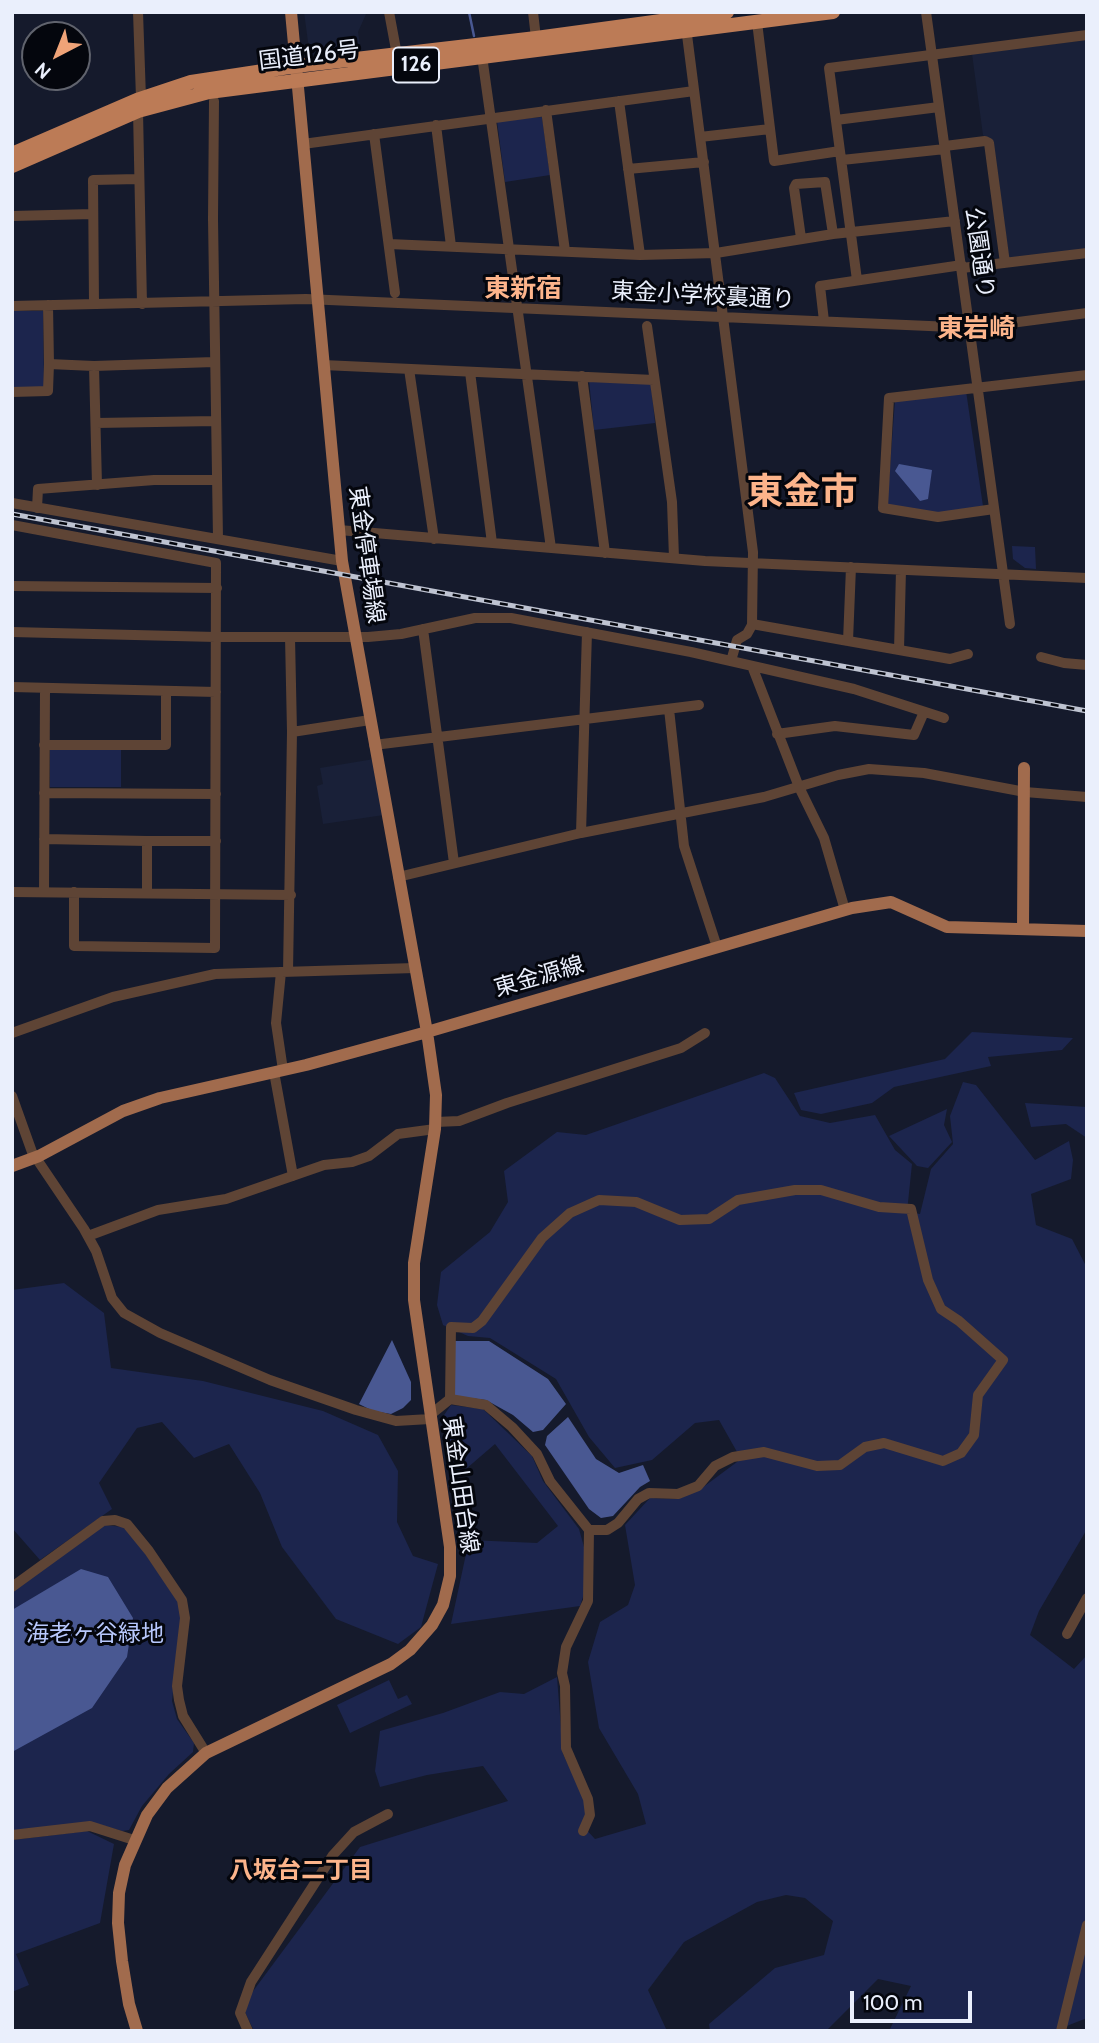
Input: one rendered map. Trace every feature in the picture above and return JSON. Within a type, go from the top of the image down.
[{"type":"highway","name":"国道126号","points":[[12,166],[139,103],[191,82],[482,56],[727,12]]},
{"type":"highway","name":"国道126号","points":[[12,154],[113,110],[139,103],[159,100],[170,102],[297,73],[397,55],[684,20],[757,22],[833,12]]},
{"type":"main road","name":"東金停車場線","points":[[291,12],[342,561],[427,1032]]},
{"type":"main road","points":[[1023,929],[1024,768]]},
{"type":"main road","name":"東金源線","points":[[12,1166],[36,1158],[103,1121],[146,1103],[427,1032],[845,910],[891,902],[947,927],[1087,931]]},
{"type":"main road","name":"東金山田台線","points":[[137,2031],[127,1993],[118,1923],[119,1894],[125,1865],[146,1815],[167,1788],[206,1753],[391,1664],[410,1650],[432,1625],[443,1605],[450,1576],[450,1547],[414,1300],[414,1263],[435,1126],[436,1096],[427,1032]]},
{"type":"street","points":[[138,12],[138,179],[142,220],[142,304]]},
{"type":"street","points":[[389,12],[397,55]]},
{"type":"street","points":[[533,12],[536,38]]},
{"type":"street","name":"公園通り","points":[[926,12],[1010,624]]},
{"type":"street","points":[[684,20],[716,253],[753,563],[752,624],[747,634],[737,640],[731,661]]},
{"type":"street","points":[[757,22],[774,161],[945,148],[989,142],[1005,263]]},
{"type":"street","points":[[857,280],[829,68],[932,57],[1087,35]]},
{"type":"street","points":[[482,56],[551,548]]},
{"type":"street","points":[[303,144],[694,91]]},
{"type":"street","points":[[214,101],[218,539]]},
{"type":"street","points":[[619,101],[640,255]]},
{"type":"street","points":[[836,120],[939,107]]},
{"type":"street","points":[[545,110],[565,251]]},
{"type":"street","points":[[436,125],[451,246]]},
{"type":"street","points":[[700,137],[770,129]]},
{"type":"street","points":[[374,134],[395,293]]},
{"type":"street","points":[[628,170],[704,162]]},
{"type":"street","points":[[94,304],[93,180],[138,179]]},
{"type":"street","points":[[801,238],[794,188],[796,184],[825,182],[833,234]]},
{"type":"street","points":[[12,216],[93,214]]},
{"type":"street","points":[[389,244],[640,255],[716,253],[801,238],[956,221]]},
{"type":"street","points":[[824,321],[820,286],[1087,253]]},
{"type":"street","name":"東金小学校裏通り","points":[[12,306],[317,299],[970,327],[1087,313]]},
{"type":"street","points":[[12,392],[48,391],[48,305]]},
{"type":"street","points":[[647,326],[672,502],[674,558]]},
{"type":"street","points":[[49,364],[94,366],[215,362]]},
{"type":"street","points":[[323,365],[654,380]]},
{"type":"street","points":[[94,366],[97,485]]},
{"type":"street","points":[[409,369],[435,539]]},
{"type":"street","points":[[470,372],[492,543]]},
{"type":"street","points":[[994,509],[938,517],[883,508],[890,398],[1087,375]]},
{"type":"street","points":[[582,376],[605,552]]},
{"type":"street","points":[[96,423],[216,421]]},
{"type":"street","points":[[37,508],[38,489],[154,480],[217,480]]},
{"type":"street","points":[[12,503],[342,561]]},
{"type":"street","points":[[12,525],[216,563],[215,948],[74,946],[74,892]]},
{"type":"street","points":[[339,530],[674,558],[1087,578]]},
{"type":"street","points":[[848,641],[851,567]]},
{"type":"street","points":[[899,650],[901,570]]},
{"type":"street","points":[[12,586],[217,588]]},
{"type":"street","points":[[12,632],[216,637],[355,636],[401,634],[455,621],[511,618],[731,661],[854,689],[944,719]]},
{"type":"street","points":[[752,624],[950,659],[968,654]]},
{"type":"street","points":[[423,629],[454,863]]},
{"type":"street","points":[[581,834],[587,632]]},
{"type":"street","points":[[290,637],[291,895],[285,972],[276,1023],[279,1071],[293,1176]]},
{"type":"street","points":[[1041,657],[1087,665]]},
{"type":"street","points":[[751,666],[799,787],[824,838],[845,910]]},
{"type":"street","points":[[12,687],[216,692]]},
{"type":"street","points":[[44,892],[45,689]]},
{"type":"street","points":[[44,745],[166,745],[166,691]]},
{"type":"street","points":[[374,745],[699,705]]},
{"type":"street","points":[[669,709],[684,846],[717,947]]},
{"type":"street","points":[[777,734],[835,726],[914,735],[924,712]]},
{"type":"street","points":[[292,732],[370,720]]},
{"type":"street","points":[[398,877],[581,834],[764,797],[838,775],[869,769],[924,773],[1025,792],[1087,797]]},
{"type":"street","points":[[44,793],[216,794]]},
{"type":"street","points":[[44,839],[216,841]]},
{"type":"street","points":[[147,841],[147,893]]},
{"type":"street","points":[[12,892],[291,895]]},
{"type":"street","points":[[12,1032],[144,989],[215,974],[415,968]]},
{"type":"street","points":[[88,1236],[158,1210],[226,1199],[324,1165],[352,1162],[369,1156],[398,1134],[468,1119],[542,1091],[681,1048],[705,1033]]},
{"type":"street","points":[[12,1096],[36,1158],[88,1236],[112,1298],[124,1312],[160,1333],[270,1380],[374,1417],[396,1421],[430,1417],[450,1399],[451,1327],[473,1328],[482,1321],[542,1238],[570,1213],[599,1200],[636,1202],[680,1220],[709,1219],[738,1200],[796,1189],[821,1190],[879,1207],[911,1209],[928,1280],[941,1309],[959,1321],[1003,1360],[978,1395],[974,1435],[961,1453],[943,1461],[884,1443],[865,1447],[840,1465],[817,1466],[764,1452],[733,1457],[715,1466],[698,1486],[678,1493],[649,1493],[638,1499],[618,1523],[607,1530],[589,1530]]},
{"type":"street","points":[[450,1399],[486,1405],[512,1427],[537,1454],[550,1481],[589,1530],[588,1601],[566,1647],[562,1674],[565,1686],[565,1748],[588,1799],[590,1815],[583,1831]]},
{"type":"street","points":[[12,1587],[103,1521],[115,1520],[127,1524],[182,1600],[185,1618],[177,1686],[179,1700],[183,1716],[206,1753]]},
{"type":"street","points":[[1068,1634],[1087,1598]]},
{"type":"street","points":[[248,2031],[240,2013],[243,1999],[258,1970],[333,1855],[354,1832],[388,1814]]},
{"type":"street","points":[[12,1835],[90,1826],[134,1840]]},
{"type":"street","points":[[1061,2031],[1087,1925]]},
{"type":"shaded area","points":[[304,12],[367,12],[358,32],[361,50],[325,54],[313,52],[308,42]]},
{"type":"shaded area","points":[[1087,40],[1087,249],[1009,259],[993,142],[983,135],[972,54]]},
{"type":"shaded area","points":[[899,464],[932,470],[928,499],[920,501],[895,471]]},
{"type":"shaded area","points":[[374,759],[384,815],[323,824],[317,786],[323,784],[320,768]]},
{"type":"shaded area","points":[[392,1340],[411,1382],[411,1400],[391,1414],[373,1411],[359,1404]]},
{"type":"shaded area","points":[[453,1341],[489,1341],[548,1379],[566,1404],[543,1430],[533,1432],[513,1415],[486,1400],[453,1396]]},
{"type":"shaded area","points":[[568,1417],[596,1459],[619,1473],[643,1465],[650,1481],[640,1487],[613,1516],[601,1518],[589,1509],[545,1445],[547,1436]]},
{"type":"shaded area","points":[[81,1569],[108,1577],[133,1618],[127,1657],[92,1708],[12,1752],[12,1610]]},
{"type":"green space","points":[[542,117],[550,175],[505,182],[497,121]]},
{"type":"green space","points":[[12,311],[43,311],[44,387],[12,387]]},
{"type":"green space","points":[[589,380],[651,384],[655,423],[594,430]]},
{"type":"green space","points":[[966,391],[983,506],[938,513],[887,506],[895,401]]},
{"type":"green space","points":[[1012,546],[1035,547],[1036,569],[1025,568],[1013,559]]},
{"type":"green space","points":[[50,748],[121,748],[121,787],[50,787]]},
{"type":"green space","points":[[972,1032],[1073,1038],[1062,1050],[988,1057],[991,1066],[894,1087],[872,1103],[821,1114],[801,1110],[794,1093],[945,1059]]},
{"type":"green space","points":[[764,1073],[775,1078],[800,1116],[830,1123],[875,1115],[895,1150],[912,1164],[907,1212],[920,1214],[931,1169],[953,1144],[950,1116],[963,1082],[976,1085],[1035,1160],[1069,1141],[1073,1160],[1071,1179],[1031,1194],[1036,1225],[1072,1239],[1087,1268],[1087,1529],[1039,1611],[1030,1635],[1074,1669],[1087,1655],[1087,2018],[1054,2031],[889,2031],[911,1986],[878,1979],[826,2031],[710,2031],[709,2024],[775,1968],[824,1955],[833,1921],[805,1898],[786,1895],[757,1902],[684,1942],[648,1990],[667,2031],[254,2031],[242,2006],[360,1847],[508,1801],[483,1766],[427,1775],[380,1787],[375,1771],[380,1731],[443,1713],[500,1692],[524,1694],[557,1677],[563,1754],[585,1799],[583,1826],[595,1839],[646,1824],[638,1794],[599,1728],[588,1662],[600,1622],[628,1605],[635,1585],[625,1525],[650,1498],[677,1499],[702,1488],[741,1459],[719,1420],[695,1423],[652,1460],[615,1468],[589,1437],[556,1379],[490,1338],[468,1336],[443,1325],[437,1305],[441,1272],[490,1232],[508,1202],[504,1171],[557,1132],[586,1135]]},
{"type":"green space","points":[[1025,1103],[1087,1107],[1087,1138],[1066,1124],[1031,1127]]},
{"type":"green space","points":[[947,1109],[944,1125],[952,1142],[928,1168],[917,1166],[889,1136]]},
{"type":"green space","points":[[64,1283],[104,1313],[111,1368],[203,1381],[323,1411],[378,1435],[398,1471],[397,1522],[413,1556],[438,1564],[421,1627],[398,1644],[336,1619],[282,1547],[260,1493],[229,1444],[194,1458],[162,1422],[137,1428],[99,1483],[112,1509],[40,1560],[12,1528],[12,1290]]},
{"type":"green space","points":[[451,1405],[483,1409],[532,1456],[543,1481],[579,1529],[591,1572],[580,1606],[451,1624],[469,1540],[537,1543],[558,1526],[495,1444],[452,1481],[442,1418]]},
{"type":"green space","name":"海老ヶ谷緑地","points":[[104,1525],[123,1527],[131,1533],[178,1601],[181,1618],[172,1701],[177,1719],[194,1743],[193,1752],[169,1774],[142,1806],[129,1830],[122,1831],[90,1822],[12,1831],[12,1592]]},
{"type":"green space","points":[[389,1680],[398,1699],[407,1695],[412,1704],[350,1733],[337,1705]]},
{"type":"green space","points":[[87,1831],[114,1844],[100,1923],[16,1954],[29,1985],[12,1992],[12,1840]]},
{"type":"waterway","points":[[469,12],[474,36]]},
{"type":"railway","points":[[12,514],[1087,711]]},
{"type":"district","name":"東新宿","points":[[523,289]]},
{"type":"district","name":"東岩崎","points":[[976,329]]},
{"type":"district","name":"東金市","points":[[802,493]]},
{"type":"district","name":"八坂台二丁目","points":[[301,1871]]}]
